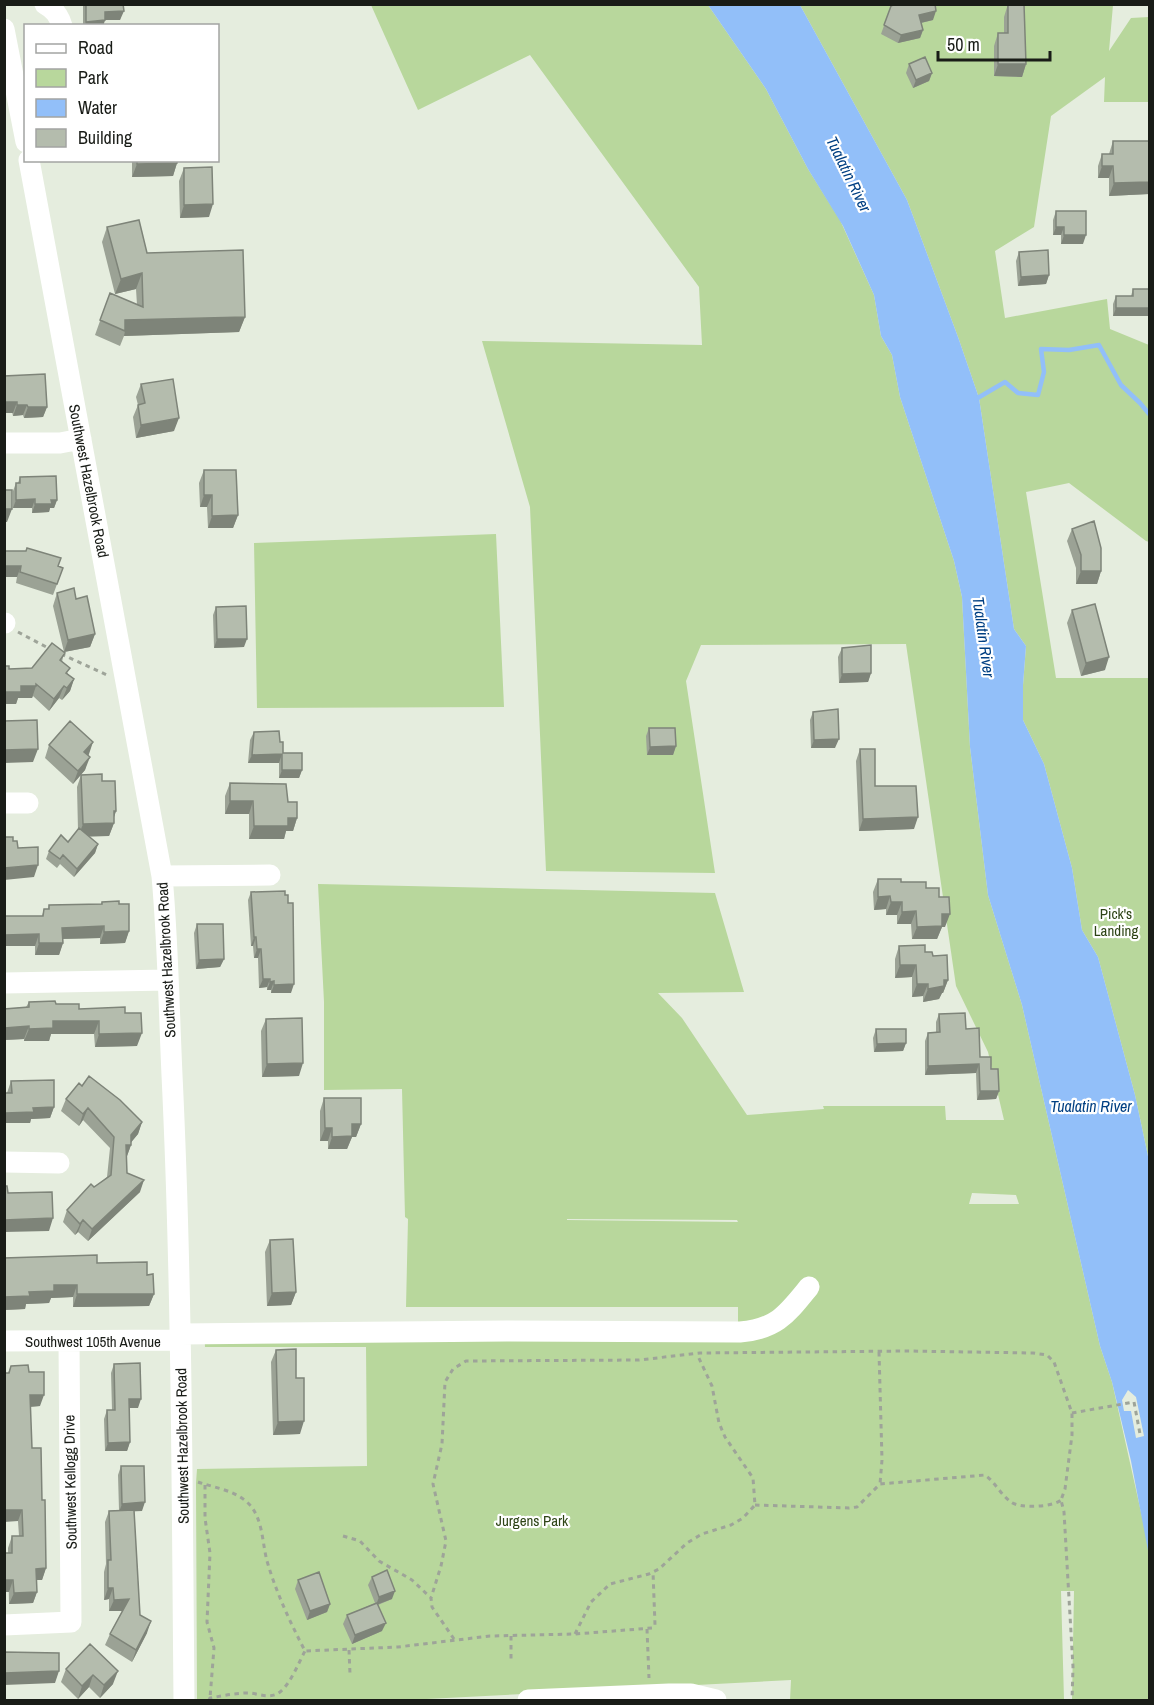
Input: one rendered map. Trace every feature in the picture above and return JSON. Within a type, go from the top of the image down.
[{"type":"street","points":[[45,4],[52,8],[62,24]]},
{"type":"street","points":[[4,29],[18,61],[24,122]]},
{"type":"street","name":"Southwest Hazelbrook Road","points":[[29,162],[162,876],[167,924],[180,1337],[184,1701]]},
{"type":"street","points":[[4,443],[60,443],[81,439]]},
{"type":"street","points":[[4,803],[28,803]]},
{"type":"street","points":[[162,876],[270,876]]},
{"type":"street","points":[[4,983],[168,980]]},
{"type":"street","points":[[4,1162],[59,1163]]},
{"type":"street","name":"Southwest 105th Avenue","points":[[4,1341],[507,1331],[740,1332],[758,1330],[779,1321],[809,1287]]},
{"type":"street","name":"Southwest Kellogg Drive","points":[[4,1625],[71,1622],[69,1341]]},
{"type":"street","points":[[528,1701],[650,1694],[691,1694],[716,1701]]},
{"type":"path","points":[[5,623],[27,638],[111,676],[125,672]]},
{"type":"path","points":[[879,1352],[882,1460],[880,1484]]},
{"type":"path","points":[[454,1639],[432,1607],[431,1598],[446,1541],[433,1484],[442,1444],[444,1389],[448,1375],[466,1361],[639,1360],[697,1354],[879,1352],[980,1352],[1047,1355],[1054,1362],[1072,1413],[1071,1446],[1065,1489],[1061,1500],[1064,1512],[1072,1655],[1072,1701]]},
{"type":"path","points":[[575,1634],[591,1602],[604,1588],[610,1584],[653,1572],[687,1543],[702,1534],[731,1525],[743,1518],[755,1505],[753,1478],[725,1437],[719,1423],[712,1386],[697,1354]]},
{"type":"path","points":[[1072,1413],[1134,1402],[1140,1434]]},
{"type":"path","points":[[755,1505],[857,1507],[880,1484],[985,1475],[1012,1503],[1027,1506],[1055,1504],[1061,1500]]},
{"type":"path","points":[[182,1477],[230,1492],[240,1497],[255,1512],[267,1561],[282,1604],[305,1651]]},
{"type":"path","points":[[205,1485],[205,1518],[210,1553],[207,1612],[214,1648],[209,1700],[249,1693],[266,1696],[279,1693],[288,1682],[305,1651]]},
{"type":"path","points":[[343,1536],[360,1541],[379,1561],[412,1580],[431,1598]]},
{"type":"path","points":[[305,1651],[398,1647],[454,1639],[652,1628],[656,1622],[653,1572]]},
{"type":"path","points":[[647,1629],[650,1694]]},
{"type":"path","points":[[511,1636],[511,1660]]},
{"type":"path","points":[[350,1650],[350,1674]]},
{"type":"green space","name":"Jurgens Park","points":[[371,5],[708,5],[766,89],[808,169],[840,220],[874,295],[881,336],[892,355],[900,397],[954,561],[962,597],[970,747],[988,895],[1022,1005],[1149,1548],[1149,1700],[1072,1700],[1074,1591],[1061,1591],[1064,1700],[790,1700],[791,1680],[407,1700],[197,1700],[197,1469],[367,1466],[366,1347],[205,1347],[204,1326],[738,1325],[738,1307],[406,1307],[408,1219],[405,1217],[402,1089],[324,1090],[324,1002],[318,884],[715,893],[744,992],[658,993],[682,1018],[747,1115],[824,1109],[823,1106],[945,1106],[946,1120],[1004,1120],[988,1052],[956,986],[906,644],[701,645],[686,681],[715,873],[546,871],[530,507],[482,341],[702,345],[699,287],[530,55],[418,110]],"holes":[[[972,1193],[1016,1195],[1019,1204],[969,1204]],[[567,1220],[737,1220],[738,1222]]]},
{"type":"green space","name":"Pick's Landing","points":[[800,5],[1113,5],[1109,51],[1131,18],[1149,17],[1149,102],[1104,102],[1105,77],[1051,116],[1034,227],[995,251],[1005,318],[1107,299],[1110,329],[1149,345],[1149,542],[1069,483],[1026,492],[1056,678],[1149,678],[1149,1161],[1135,1095],[1098,957],[1082,930],[1072,868],[1044,764],[1023,720],[1026,646],[1014,629],[979,398],[907,200]]},
{"type":"green space","points":[[496,534],[504,707],[257,708],[254,543]]},
{"type":"water","name":"Tualatin River","points":[[708,5],[800,5],[907,200],[979,398],[1014,629],[1026,646],[1023,720],[1044,764],[1072,868],[1082,930],[1098,957],[1135,1095],[1149,1161],[1149,1556],[1131,1461],[1112,1382],[1100,1346],[1022,1005],[988,895],[970,747],[962,597],[954,561],[900,397],[892,355],[881,336],[874,295],[843,226],[808,169],[766,89]]},
{"type":"pier","points":[[1128,1390],[1136,1397],[1144,1436],[1136,1438],[1131,1411],[1124,1411],[1122,1400]]},
{"type":"building","points":[[86,4],[123,4],[124,11],[105,12],[105,20],[86,22]]},
{"type":"building","points":[[895,4],[935,4],[936,11],[919,15],[923,30],[901,35],[884,25],[891,6]]},
{"type":"building","points":[[1008,4],[1024,4],[1026,64],[998,64],[998,33],[1008,33]]},
{"type":"building","points":[[925,57],[932,73],[916,80],[909,64]]},
{"type":"building","points":[[1113,141],[1149,141],[1149,182],[1114,183],[1113,166],[1102,166],[1102,154],[1113,154]]},
{"type":"building","points":[[137,162],[177,162],[177,163],[137,164]]},
{"type":"building","points":[[212,167],[213,204],[184,205],[184,168]]},
{"type":"building","points":[[1056,211],[1086,211],[1086,235],[1064,235],[1064,227],[1056,227]]},
{"type":"building","points":[[139,220],[147,253],[243,250],[245,317],[125,320],[125,331],[100,320],[110,293],[143,307],[142,273],[121,279],[107,227]]},
{"type":"building","points":[[1048,250],[1049,275],[1021,277],[1019,252]]},
{"type":"building","points":[[1133,289],[1149,289],[1149,308],[1116,308],[1116,296],[1133,296]]},
{"type":"building","points":[[45,374],[47,407],[28,407],[17,405],[17,402],[4,402],[4,376]]},
{"type":"building","points":[[173,379],[179,418],[141,425],[138,405],[145,403],[141,384]]},
{"type":"building","points":[[204,470],[236,470],[238,515],[212,516],[212,495],[204,495]]},
{"type":"building","points":[[56,476],[57,500],[51,500],[52,504],[35,504],[35,499],[16,500],[16,483],[20,483],[20,477]]},
{"type":"building","points":[[4,490],[12,490],[12,509],[4,509]]},
{"type":"building","points":[[1094,521],[1101,548],[1101,571],[1081,571],[1081,555],[1072,529]]},
{"type":"building","points":[[27,548],[61,558],[58,566],[63,568],[57,584],[20,572],[21,566],[4,566],[4,551],[26,551]]},
{"type":"building","points":[[74,588],[76,599],[87,596],[95,634],[68,640],[57,593]]},
{"type":"building","points":[[1095,604],[1109,657],[1086,663],[1072,610]]},
{"type":"building","points":[[246,606],[247,639],[217,639],[216,607]]},
{"type":"building","points":[[52,643],[65,653],[60,660],[70,668],[66,673],[74,679],[67,688],[64,686],[54,699],[36,684],[36,686],[21,686],[21,692],[4,692],[4,666],[9,666],[9,669],[32,668]]},
{"type":"building","points":[[871,645],[871,673],[842,674],[842,648]]},
{"type":"building","points":[[838,709],[839,739],[814,740],[813,712]]},
{"type":"building","points":[[37,720],[38,749],[4,750],[4,721]]},
{"type":"building","points":[[70,721],[93,742],[84,752],[90,757],[78,771],[49,745]]},
{"type":"building","points":[[649,728],[675,728],[676,746],[650,747]]},
{"type":"building","points":[[279,731],[280,742],[283,742],[283,753],[302,753],[302,770],[282,770],[282,754],[252,755],[254,732]]},
{"type":"building","points":[[860,749],[875,749],[875,786],[916,786],[918,817],[863,819]]},
{"type":"building","points":[[102,774],[102,781],[115,781],[114,823],[83,824],[81,775]]},
{"type":"building","points":[[230,783],[286,784],[288,802],[297,802],[297,818],[288,818],[288,826],[254,826],[253,801],[230,801]]},
{"type":"building","points":[[79,828],[98,844],[77,869],[63,855],[60,859],[49,851],[61,835],[68,842]]},
{"type":"building","points":[[4,837],[13,837],[13,841],[17,841],[18,848],[38,847],[38,865],[4,868]]},
{"type":"building","points":[[878,879],[926,882],[926,888],[939,888],[939,897],[949,897],[950,914],[942,914],[942,926],[917,927],[916,911],[902,912],[902,902],[891,902],[890,896],[878,897]]},
{"type":"building","points":[[285,891],[285,895],[288,895],[288,903],[293,903],[294,984],[274,985],[274,981],[263,979],[261,949],[257,949],[256,937],[254,937],[251,892]]},
{"type":"building","points":[[119,901],[119,904],[129,904],[129,931],[104,932],[104,926],[62,928],[63,943],[39,943],[39,934],[4,935],[4,916],[43,916],[44,909],[49,909],[49,905],[102,904],[102,902]]},
{"type":"building","points":[[197,924],[223,924],[224,959],[199,960]]},
{"type":"building","points":[[925,945],[925,952],[932,952],[933,956],[947,955],[948,980],[944,980],[944,986],[928,989],[928,984],[917,984],[916,965],[900,965],[899,946]]},
{"type":"building","points":[[55,1001],[56,1004],[79,1004],[79,1009],[125,1007],[125,1013],[141,1013],[142,1033],[99,1034],[99,1021],[53,1021],[53,1028],[29,1029],[29,1026],[4,1028],[4,1009],[29,1007],[29,1002]]},
{"type":"building","points":[[965,1013],[966,1029],[979,1028],[980,1057],[991,1057],[991,1069],[998,1069],[999,1091],[980,1091],[979,1064],[928,1066],[928,1033],[940,1032],[939,1014]]},
{"type":"building","points":[[302,1018],[303,1063],[267,1064],[266,1019]]},
{"type":"building","points":[[876,1029],[906,1029],[906,1043],[877,1044]]},
{"type":"building","points":[[89,1076],[120,1100],[142,1122],[131,1135],[131,1145],[126,1145],[127,1173],[144,1180],[92,1229],[83,1220],[80,1224],[67,1210],[91,1184],[94,1187],[111,1175],[114,1137],[88,1108],[83,1114],[66,1099],[79,1083],[82,1086]]},
{"type":"building","points":[[54,1080],[54,1107],[33,1108],[34,1112],[6,1113],[4,1116],[4,1093],[12,1093],[11,1081]]},
{"type":"building","points":[[324,1098],[361,1098],[361,1124],[352,1124],[352,1136],[332,1137],[332,1128],[325,1128]]},
{"type":"building","points":[[4,1186],[7,1186],[8,1193],[52,1192],[53,1218],[4,1220]]},
{"type":"building","points":[[293,1239],[296,1292],[272,1293],[270,1240]]},
{"type":"building","points":[[97,1255],[97,1263],[147,1262],[147,1275],[153,1274],[154,1294],[77,1294],[77,1285],[54,1285],[54,1291],[29,1292],[30,1296],[4,1297],[4,1258]]},
{"type":"building","points":[[296,1349],[296,1378],[304,1378],[304,1421],[278,1422],[276,1350]]},
{"type":"building","points":[[140,1363],[141,1399],[129,1399],[130,1442],[108,1443],[107,1410],[115,1410],[114,1364]]},
{"type":"building","points":[[28,1365],[29,1372],[44,1372],[44,1395],[30,1395],[32,1448],[41,1448],[42,1500],[45,1500],[46,1568],[36,1569],[37,1592],[14,1593],[13,1580],[4,1580],[4,1553],[12,1553],[12,1536],[23,1536],[22,1510],[4,1510],[4,1373],[9,1373],[11,1366]]},
{"type":"building","points":[[121,1466],[144,1466],[145,1502],[122,1504]]},
{"type":"building","points":[[134,1510],[140,1615],[151,1621],[136,1650],[110,1634],[129,1599],[114,1600],[113,1588],[108,1588],[108,1560],[111,1560],[109,1511]]},
{"type":"building","points":[[387,1570],[395,1591],[379,1597],[372,1577]]},
{"type":"building","points":[[319,1572],[330,1604],[310,1611],[298,1580]]},
{"type":"building","points":[[377,1603],[386,1623],[355,1635],[347,1615]]},
{"type":"building","points":[[90,1644],[118,1671],[104,1685],[93,1675],[82,1686],[66,1669]]},
{"type":"building","points":[[4,1652],[59,1653],[59,1671],[4,1673]]},
{"type":"waterway","points":[[976,399],[1005,382],[1018,393],[1038,395],[1044,372],[1041,349],[1069,350],[1099,345],[1121,385],[1150,415]]}]
